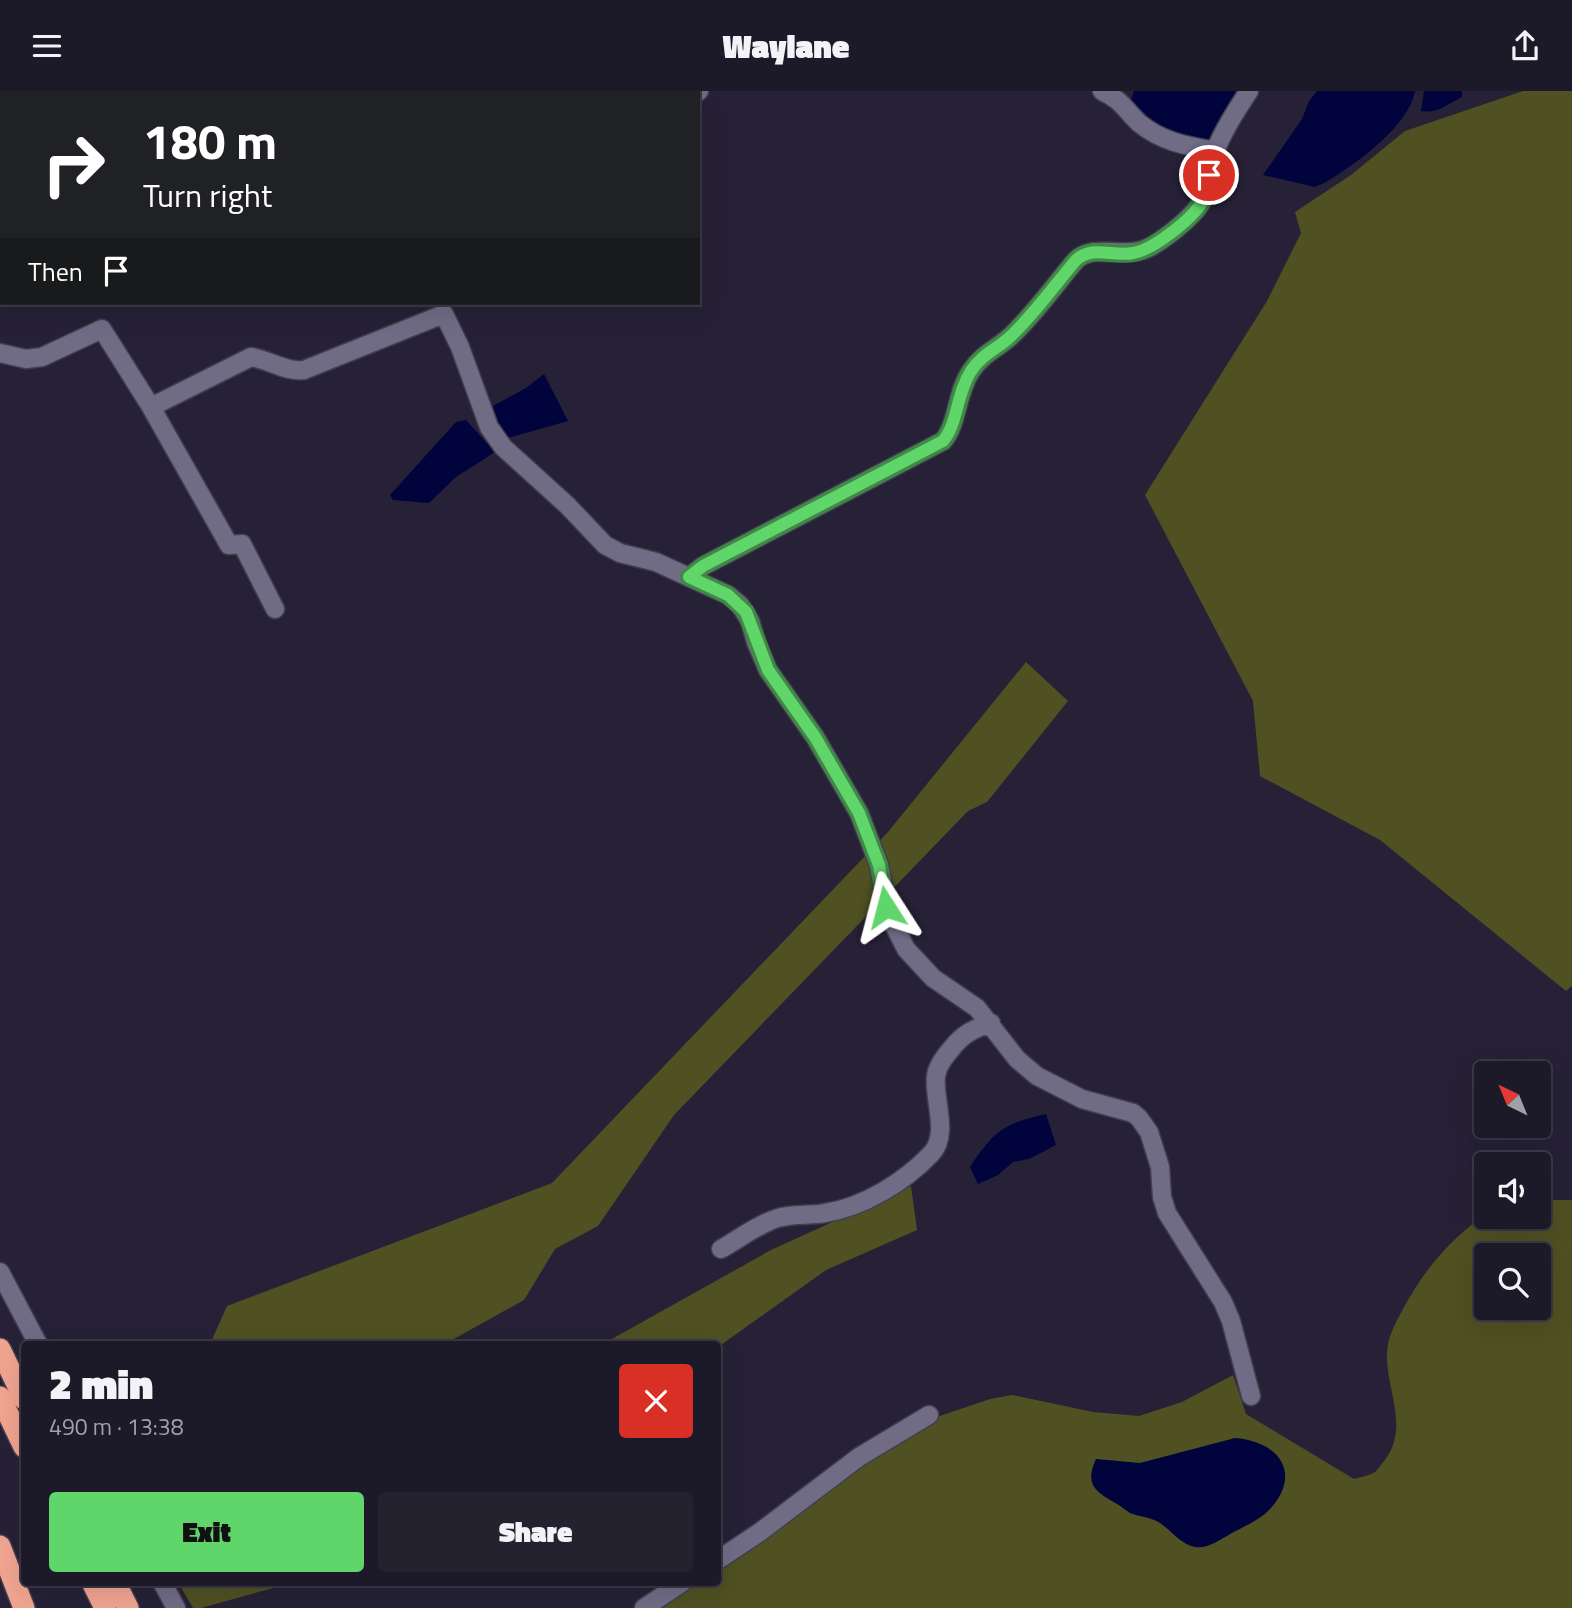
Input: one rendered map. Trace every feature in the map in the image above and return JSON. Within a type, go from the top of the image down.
[{"type":"highway","points":[[0,1349],[21,1393]]},
{"type":"highway","points":[[0,1397],[21,1441]]},
{"type":"highway","points":[[0,1546],[24,1608]]},
{"type":"highway","points":[[94,1586],[105,1608]]},
{"type":"highway","points":[[118,1586],[128,1608]]},
{"type":"street","points":[[1102,91],[1122,102],[1141,124],[1177,145],[1215,151]]},
{"type":"street","points":[[689,577],[703,566],[943,441],[951,429],[963,383],[983,356],[1013,335],[1082,255],[1104,251],[1134,253],[1153,245],[1170,233],[1203,200],[1215,151],[1249,91]]},
{"type":"street","points":[[151,407],[251,357],[264,359],[290,370],[304,370],[444,314],[460,347],[489,427],[503,447],[579,516],[605,545],[620,553],[656,562],[728,595],[746,612],[768,670],[815,737],[859,813],[879,865],[889,915],[906,949],[933,978],[977,1008],[1017,1059],[1037,1076],[1082,1099],[1133,1112],[1144,1124],[1160,1167],[1162,1197],[1167,1213],[1223,1302],[1231,1321],[1251,1396]]},
{"type":"street","points":[[0,353],[26,359],[42,357],[102,329],[151,407],[229,545],[242,544],[275,609]]},
{"type":"street","points":[[722,1249],[776,1219],[853,1207],[907,1175],[938,1143],[936,1076],[940,1064],[962,1036],[972,1029],[991,1023]]},
{"type":"street","points":[[0,1272],[36,1341]]},
{"type":"street","points":[[721,1558],[859,1457],[929,1415]]},
{"type":"street","points":[[164,1586],[176,1608]]},
{"type":"street","points":[[644,1608],[677,1586]]},
{"type":"green space","points":[[1523,91],[1572,91],[1572,986],[1566,991],[1380,840],[1260,776],[1253,701],[1145,495],[1267,301],[1301,233],[1295,212],[1351,175],[1405,131]]},
{"type":"green space","points":[[1026,662],[1068,701],[987,802],[968,811],[674,1115],[598,1226],[555,1249],[524,1300],[452,1341],[211,1341],[227,1306],[552,1183],[888,832]]},
{"type":"green space","points":[[911,1186],[917,1230],[826,1270],[721,1345],[721,1341],[608,1341],[771,1250]]},
{"type":"green space","points":[[1551,1200],[1572,1200],[1572,1608],[651,1608],[685,1586],[721,1586],[721,1563],[862,1461],[931,1419],[990,1399],[1012,1395],[1093,1412],[1139,1416],[1182,1402],[1233,1375],[1246,1414],[1354,1479],[1373,1473],[1393,1446],[1396,1432],[1387,1359],[1388,1344],[1396,1321],[1436,1259],[1474,1223],[1474,1229],[1551,1229]]},
{"type":"green space","points":[[180,1586],[281,1586],[201,1608],[193,1608]]},
{"type":"shaded area","points":[[1134,91],[1236,91],[1220,132],[1205,141],[1164,133],[1132,106]]},
{"type":"shaded area","points":[[1317,91],[1415,91],[1403,118],[1392,131],[1351,166],[1326,182],[1315,187],[1263,175],[1302,119],[1309,101]]},
{"type":"shaded area","points":[[1424,91],[1462,91],[1462,97],[1437,110],[1427,112],[1421,111]]},
{"type":"shaded area","points":[[544,374],[568,421],[508,438],[498,427],[493,406],[526,388]]},
{"type":"shaded area","points":[[466,420],[495,452],[456,477],[429,503],[393,500],[390,495],[456,422]]},
{"type":"shaded area","points":[[1046,1114],[1056,1145],[1029,1159],[1013,1162],[998,1175],[978,1184],[970,1167],[986,1145],[1010,1125]]},
{"type":"shaded area","points":[[1235,1438],[1250,1440],[1274,1452],[1285,1472],[1284,1483],[1280,1496],[1266,1513],[1209,1545],[1195,1547],[1185,1543],[1153,1519],[1130,1513],[1103,1496],[1092,1481],[1096,1459],[1140,1463]]},
{"type":"route","points":[[886,907],[879,865],[859,813],[815,737],[768,670],[746,612],[728,595],[689,577],[703,566],[938,445],[951,429],[963,383],[972,369],[989,351],[1013,335],[1076,260],[1085,253],[1104,251],[1126,254],[1142,251],[1153,245],[1196,210],[1203,200],[1209,175]]}]
